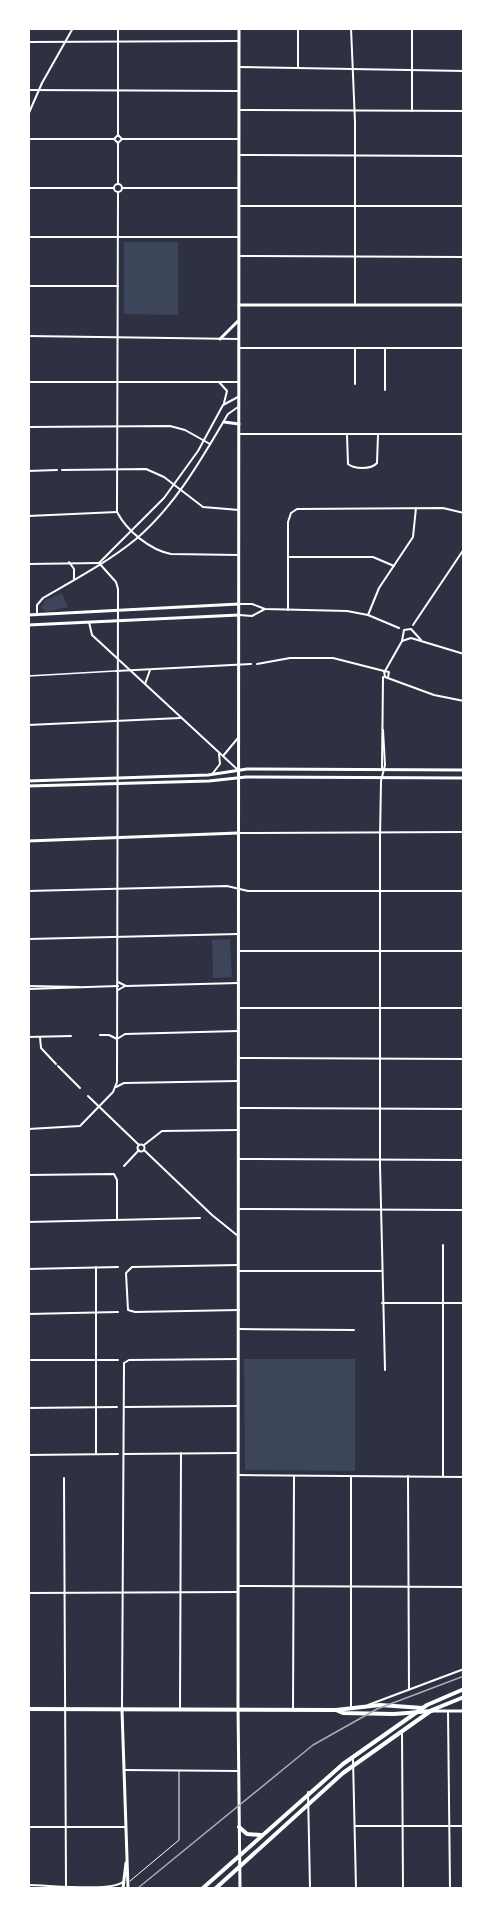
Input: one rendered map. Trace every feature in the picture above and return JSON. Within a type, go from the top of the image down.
[{"type":"main road","points":[[239,28],[238,1771],[240,1888]]},
{"type":"main road","points":[[239,305],[464,306]]},
{"type":"main road","points":[[220,339],[239,320]]},
{"type":"main road","points":[[224,422],[239,424]]},
{"type":"main road","points":[[28,615],[239,604]]},
{"type":"main road","points":[[179,607],[182,617]]},
{"type":"main road","points":[[165,608],[166,618]]},
{"type":"main road","points":[[89,622],[95,612]]},
{"type":"main road","points":[[28,625],[239,615]]},
{"type":"main road","points":[[28,781],[211,775],[238,770],[464,770]]},
{"type":"main road","points":[[28,786],[238,778],[464,778]]},
{"type":"main road","points":[[28,841],[238,833]]},
{"type":"main road","points":[[203,1888],[308,1792],[353,1756],[422,1708],[464,1689]]},
{"type":"main road","points":[[336,1710],[343,1713],[414,1713],[432,1710],[464,1697]]},
{"type":"main road","points":[[28,1709],[336,1710],[366,1706],[464,1711]]},
{"type":"main road","points":[[122,1710],[128,1888]]},
{"type":"main road","points":[[216,1888],[308,1802],[354,1765],[432,1710]]},
{"type":"main road","points":[[239,1827],[251,1835],[262,1835]]},
{"type":"main road","points":[[123,1888],[126,1882]]},
{"type":"street","points":[[28,115],[38,90],[73,28]]},
{"type":"street","points":[[28,139],[114,139],[118,135],[118,28]]},
{"type":"street","points":[[298,28],[298,68]]},
{"type":"street","points":[[351,28],[355,156],[355,305]]},
{"type":"street","points":[[412,28],[412,111]]},
{"type":"street","points":[[28,42],[239,41]]},
{"type":"street","points":[[239,67],[464,71]]},
{"type":"street","points":[[28,90],[239,91]]},
{"type":"street","points":[[239,110],[464,111]]},
{"type":"street","points":[[118,135],[122,139],[239,139]]},
{"type":"street","points":[[28,188],[114,188],[118,184],[118,143],[114,139]]},
{"type":"street","points":[[118,143],[122,139]]},
{"type":"street","points":[[239,155],[464,156]]},
{"type":"street","points":[[118,184],[122,188],[239,188]]},
{"type":"street","points":[[114,188],[118,192],[117,512],[150,547],[168,554],[239,555]]},
{"type":"street","points":[[118,192],[122,188]]},
{"type":"street","points":[[239,206],[464,206]]},
{"type":"street","points":[[28,237],[239,237]]},
{"type":"street","points":[[239,256],[464,257]]},
{"type":"street","points":[[28,286],[118,286]]},
{"type":"street","points":[[28,336],[239,339]]},
{"type":"street","points":[[239,348],[464,348]]},
{"type":"street","points":[[355,348],[355,384]]},
{"type":"street","points":[[385,348],[385,390]]},
{"type":"street","points":[[28,382],[239,382]]},
{"type":"street","points":[[28,564],[99,563],[133,531],[174,485],[204,441],[223,405],[227,391],[219,382]]},
{"type":"street","points":[[223,405],[239,396]]},
{"type":"street","points":[[37,614],[36,607],[40,601],[138,536],[180,490],[211,445],[230,412],[239,406]]},
{"type":"street","points":[[28,427],[174,426],[211,445]]},
{"type":"street","points":[[239,434],[464,435]]},
{"type":"street","points":[[347,435],[346,459],[349,465],[375,466],[378,435]]},
{"type":"street","points":[[62,470],[118,468],[151,470],[206,508],[239,510]]},
{"type":"street","points":[[28,471],[57,470]]},
{"type":"street","points":[[288,610],[288,522],[292,512],[306,507],[450,509],[464,513]]},
{"type":"street","points":[[368,615],[376,592],[414,534],[416,508]]},
{"type":"street","points":[[28,516],[117,512]]},
{"type":"street","points":[[413,625],[464,549]]},
{"type":"street","points":[[288,557],[371,557],[394,566]]},
{"type":"street","points":[[69,562],[74,569],[74,580]]},
{"type":"street","points":[[99,563],[117,584],[118,610],[116,1088]]},
{"type":"street","points":[[239,604],[252,603],[265,609],[336,610],[368,615],[399,628]]},
{"type":"street","points":[[239,615],[252,616],[265,609]]},
{"type":"street","points":[[89,622],[91,633],[238,770]]},
{"type":"street","points":[[385,671],[402,641],[403,632],[407,629],[412,630],[421,640]]},
{"type":"street","points":[[402,641],[408,638],[421,640],[464,654]]},
{"type":"street","points":[[257,664],[286,658],[333,658],[385,671],[387,675]]},
{"type":"street","points":[[385,1370],[381,1271],[380,831],[381,777],[385,765],[384,685],[390,663]]},
{"type":"street","points":[[28,676],[251,664]]},
{"type":"street","points":[[146,684],[150,669]]},
{"type":"street","points":[[377,669],[430,693],[464,701]]},
{"type":"street","points":[[28,725],[180,718]]},
{"type":"street","points":[[211,775],[219,766],[221,755],[238,738]]},
{"type":"street","points":[[238,833],[464,832]]},
{"type":"street","points":[[28,891],[217,886],[248,891],[464,891]]},
{"type":"street","points":[[28,939],[238,934]]},
{"type":"street","points":[[238,951],[464,951]]},
{"type":"street","points":[[28,988],[238,983]]},
{"type":"street","points":[[118,986],[125,986]]},
{"type":"street","points":[[238,1008],[464,1008]]},
{"type":"street","points":[[117,1030],[125,1034],[238,1031]]},
{"type":"street","points":[[109,1035],[117,1030]]},
{"type":"street","points":[[117,1039],[125,1034]]},
{"type":"street","points":[[100,1035],[109,1035],[117,1039]]},
{"type":"street","points":[[28,1037],[70,1036]]},
{"type":"street","points":[[40,1037],[41,1048],[80,1088]]},
{"type":"street","points":[[238,1058],[464,1059]]},
{"type":"street","points":[[117,1078],[124,1083]]},
{"type":"street","points":[[28,1129],[76,1127],[124,1083],[238,1081]]},
{"type":"street","points":[[88,1096],[139,1146],[139,1150],[124,1166]]},
{"type":"street","points":[[238,1108],[464,1109]]},
{"type":"street","points":[[139,1146],[144,1145],[161,1132],[238,1130]]},
{"type":"street","points":[[144,1145],[144,1150]]},
{"type":"street","points":[[139,1150],[144,1150],[210,1214],[238,1236]]},
{"type":"street","points":[[238,1159],[464,1160]]},
{"type":"street","points":[[28,1175],[115,1175],[117,1220]]},
{"type":"street","points":[[238,1209],[464,1210]]},
{"type":"street","points":[[28,1222],[200,1218]]},
{"type":"street","points":[[443,1245],[443,1477]]},
{"type":"street","points":[[238,1265],[128,1269],[128,1310],[135,1312],[238,1310]]},
{"type":"street","points":[[96,1267],[96,1454]]},
{"type":"street","points":[[28,1269],[118,1267]]},
{"type":"street","points":[[238,1271],[381,1271]]},
{"type":"street","points":[[382,1303],[464,1303]]},
{"type":"street","points":[[28,1314],[118,1312]]},
{"type":"street","points":[[239,1329],[354,1330]]},
{"type":"street","points":[[122,1710],[125,1361],[238,1359]]},
{"type":"street","points":[[28,1360],[118,1360]]},
{"type":"street","points":[[124,1407],[238,1406]]},
{"type":"street","points":[[28,1408],[117,1407]]},
{"type":"street","points":[[180,1710],[181,1453]]},
{"type":"street","points":[[124,1454],[238,1453]]},
{"type":"street","points":[[28,1455],[118,1454]]},
{"type":"street","points":[[238,1475],[464,1477]]},
{"type":"street","points":[[294,1476],[294,1710]]},
{"type":"street","points":[[351,1476],[351,1707]]},
{"type":"street","points":[[408,1476],[409,1689]]},
{"type":"street","points":[[64,1478],[66,1886]]},
{"type":"street","points":[[238,1586],[464,1587]]},
{"type":"street","points":[[28,1593],[238,1592]]},
{"type":"street","points":[[366,1706],[464,1669]]},
{"type":"street","points":[[448,1711],[450,1888]]},
{"type":"street","points":[[402,1731],[403,1888]]},
{"type":"street","points":[[353,1756],[356,1888]]},
{"type":"street","points":[[125,1770],[238,1771]]},
{"type":"street","points":[[308,1792],[310,1888]]},
{"type":"street","points":[[355,1826],[464,1826]]},
{"type":"street","points":[[28,1827],[126,1827]]},
{"type":"street","points":[[28,1885],[106,1887],[126,1882]]},
{"type":"lane","points":[[126,1882],[178,1842],[180,1829],[179,1770]]},
{"type":"shaded area","points":[[124,242],[178,242],[178,315],[124,314]]},
{"type":"shaded area","points":[[62,593],[68,607],[47,612],[41,608],[45,600]]},
{"type":"shaded area","points":[[230,939],[232,977],[213,978],[212,940]]},
{"type":"shaded area","points":[[244,1359],[355,1359],[355,1471],[245,1470]]},
{"type":"railway","points":[[138,1888],[313,1745],[377,1709],[464,1676]]}]
